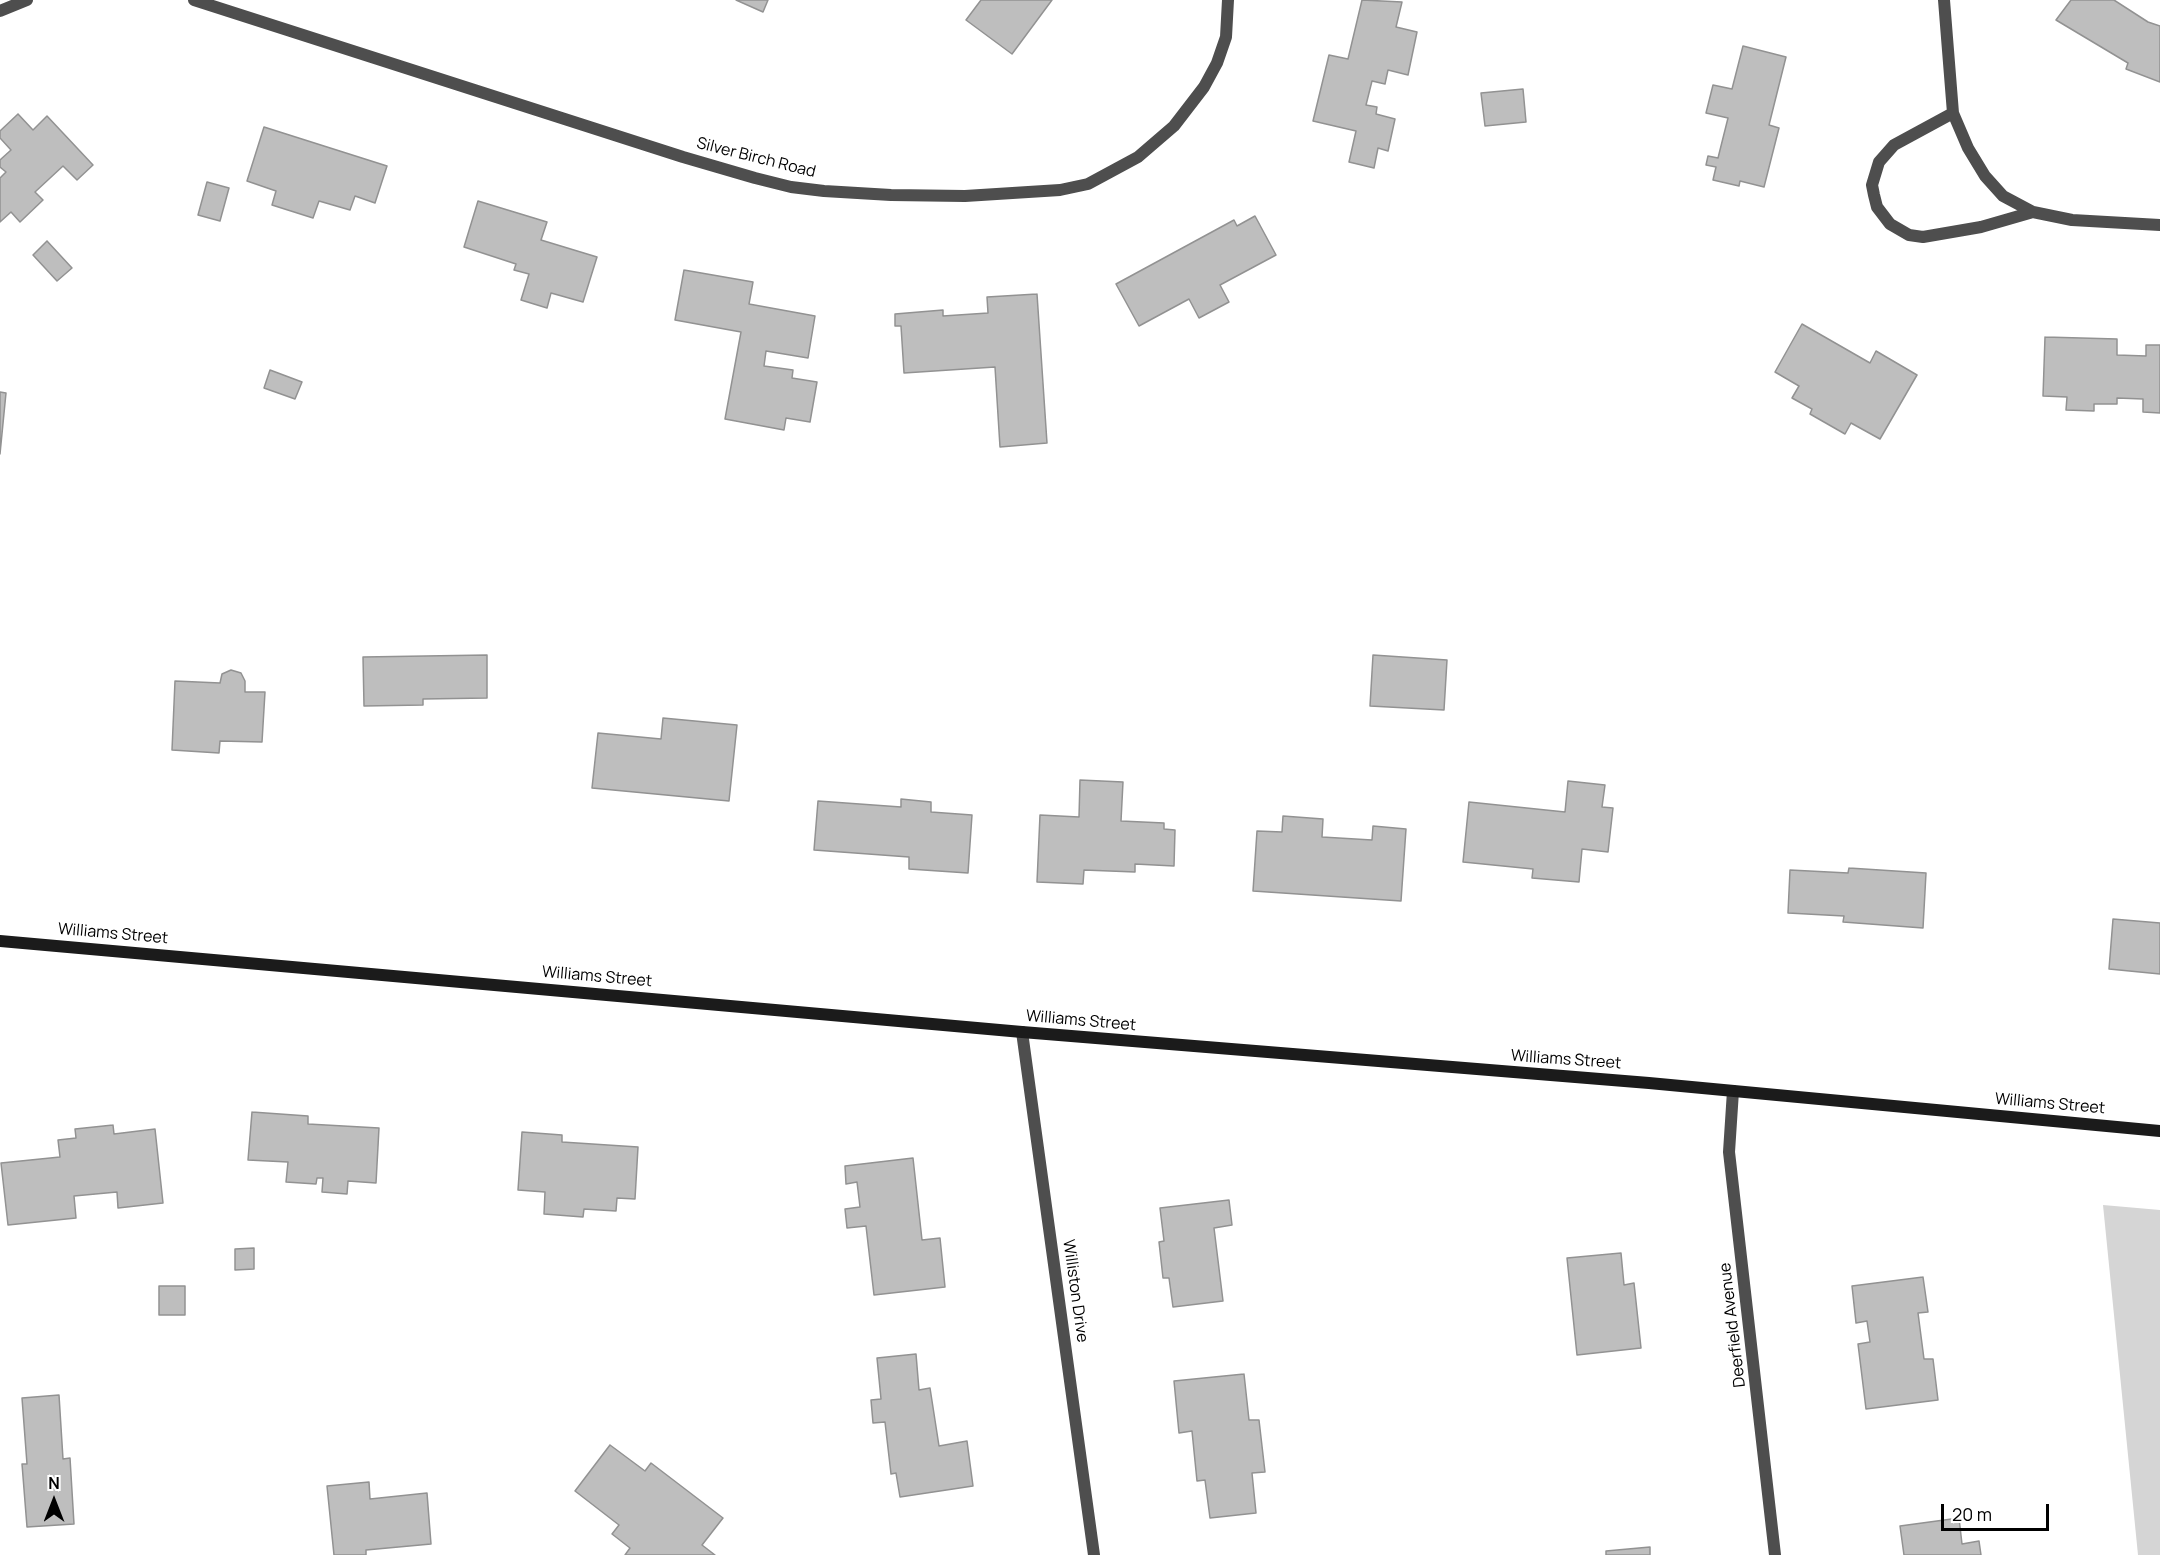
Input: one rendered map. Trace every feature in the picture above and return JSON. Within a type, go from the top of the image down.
[{"type":"main road","name":"Williams Street","points":[[0,941],[1022,1032],[1733,1091],[2160,1131]]},
{"type":"street","points":[[0,11],[27,0]]},
{"type":"street","name":"Silver Birch Road","points":[[194,0],[672,154],[755,178],[791,187],[824,191],[965,196],[1060,190],[1088,184],[1138,157],[1174,126],[1204,87],[1217,63],[1226,37],[1228,0]]},
{"type":"street","points":[[1944,0],[1953,113],[1968,148],[1985,176],[2003,196],[2033,212],[2072,220],[2160,225]]},
{"type":"street","points":[[1953,113],[1894,145],[1880,162],[1872,184],[1877,207],[1883,216],[1899,231],[1923,237],[1981,227],[2033,212]]},
{"type":"street","name":"Williston Drive","points":[[1022,1032],[1094,1555]]},
{"type":"street","name":"Deerfield Avenue","points":[[1733,1091],[1729,1152],[1775,1555]]},
{"type":"shaded area","points":[[2103,1205],[2160,1210],[2160,1555],[2138,1555]]},
{"type":"building","points":[[736,0],[768,0],[763,12]]},
{"type":"building","points":[[981,0],[1052,0],[1012,54],[966,20]]},
{"type":"building","points":[[1362,0],[1402,2],[1396,27],[1417,32],[1408,75],[1388,70],[1385,84],[1372,81],[1366,105],[1377,107],[1376,114],[1395,119],[1388,151],[1378,148],[1374,168],[1349,162],[1356,131],[1313,121],[1329,55],[1348,59]]},
{"type":"building","points":[[2071,0],[2114,0],[2148,22],[2160,26],[2160,82],[2126,69],[2128,63],[2056,20]]},
{"type":"building","points":[[1743,46],[1786,57],[1769,125],[1779,128],[1764,187],[1740,181],[1739,186],[1713,180],[1716,167],[1706,165],[1708,156],[1718,158],[1728,118],[1706,113],[1713,85],[1732,89]]},
{"type":"building","points":[[1523,89],[1526,122],[1485,126],[1481,93]]},
{"type":"building","points":[[18,114],[33,130],[47,116],[93,165],[77,180],[63,166],[35,192],[43,200],[20,222],[11,212],[0,222],[0,178],[6,172],[0,167],[0,160],[11,150],[0,138],[0,131]]},
{"type":"building","points":[[264,127],[387,166],[375,203],[355,196],[350,210],[319,201],[313,218],[272,205],[276,191],[247,181]]},
{"type":"building","points":[[207,182],[229,188],[220,221],[198,215]]},
{"type":"building","points":[[478,201],[547,222],[541,240],[597,257],[583,302],[551,293],[547,308],[521,300],[529,274],[514,270],[516,264],[464,247]]},
{"type":"building","points":[[1255,216],[1276,255],[1220,285],[1229,302],[1199,318],[1189,299],[1139,326],[1116,284],[1234,220],[1237,226]]},
{"type":"building","points":[[47,241],[72,268],[57,281],[33,255]]},
{"type":"building","points":[[684,270],[753,282],[749,304],[815,316],[808,358],[766,351],[764,366],[793,370],[792,378],[817,382],[810,422],[786,418],[784,430],[725,419],[741,332],[675,320]]},
{"type":"building","points":[[1037,294],[1047,443],[1000,447],[995,367],[904,373],[901,326],[895,326],[895,314],[943,310],[943,316],[988,313],[987,297]]},
{"type":"building","points":[[1802,324],[1870,363],[1876,351],[1917,375],[1880,439],[1851,423],[1845,434],[1810,414],[1812,409],[1792,398],[1799,386],[1775,372]]},
{"type":"building","points":[[2045,337],[2117,339],[2117,355],[2146,356],[2146,345],[2160,345],[2160,413],[2143,412],[2143,399],[2117,398],[2117,404],[2094,404],[2094,411],[2066,410],[2067,397],[2043,396]]},
{"type":"building","points":[[270,370],[302,382],[295,399],[264,388]]},
{"type":"building","points":[[0,392],[6,393],[0,454]]},
{"type":"building","points":[[487,655],[487,698],[423,699],[423,705],[364,706],[363,657]]},
{"type":"building","points":[[1373,655],[1447,660],[1444,710],[1370,706]]},
{"type":"building","points":[[231,670],[241,673],[245,681],[245,692],[265,692],[262,742],[220,741],[219,753],[172,750],[175,681],[220,683],[222,674]]},
{"type":"building","points":[[663,718],[737,725],[729,801],[592,788],[598,733],[661,739]]},
{"type":"building","points":[[1080,780],[1123,782],[1121,821],[1164,823],[1164,829],[1175,830],[1174,866],[1135,864],[1135,872],[1084,870],[1083,884],[1037,882],[1040,815],[1079,817]]},
{"type":"building","points":[[1568,781],[1605,785],[1602,807],[1613,808],[1608,852],[1582,849],[1579,882],[1532,878],[1533,869],[1463,862],[1469,802],[1565,812]]},
{"type":"building","points":[[901,799],[931,802],[931,812],[972,815],[968,873],[909,869],[909,857],[814,850],[818,801],[901,807]]},
{"type":"building","points":[[1283,816],[1323,819],[1322,837],[1372,840],[1373,826],[1406,829],[1401,901],[1253,891],[1257,831],[1282,832]]},
{"type":"building","points":[[1849,868],[1926,873],[1923,928],[1843,922],[1844,916],[1788,913],[1790,870],[1848,873]]},
{"type":"building","points":[[2113,919],[2160,923],[2160,974],[2109,969]]},
{"type":"building","points":[[252,1112],[308,1116],[308,1124],[379,1128],[376,1183],[348,1181],[347,1194],[322,1192],[323,1178],[317,1178],[316,1184],[286,1182],[288,1162],[248,1160]]},
{"type":"building","points":[[113,1125],[114,1134],[155,1129],[163,1203],[118,1208],[117,1192],[74,1196],[76,1218],[8,1225],[1,1163],[60,1157],[58,1140],[76,1138],[75,1129]]},
{"type":"building","points":[[522,1132],[562,1135],[562,1142],[638,1147],[635,1199],[617,1198],[616,1211],[584,1209],[583,1217],[544,1214],[545,1192],[518,1190]]},
{"type":"building","points":[[913,1158],[922,1240],[940,1238],[945,1287],[874,1295],[866,1226],[847,1228],[845,1209],[860,1207],[857,1182],[846,1184],[845,1166]]},
{"type":"building","points":[[1229,1200],[1232,1225],[1214,1228],[1223,1301],[1173,1307],[1169,1278],[1163,1278],[1159,1242],[1164,1241],[1160,1208]]},
{"type":"building","points":[[254,1248],[254,1269],[235,1270],[235,1249]]},
{"type":"building","points":[[1621,1253],[1624,1285],[1634,1283],[1641,1348],[1577,1355],[1567,1258]]},
{"type":"building","points":[[1923,1277],[1928,1312],[1918,1313],[1924,1359],[1933,1359],[1938,1400],[1866,1409],[1858,1344],[1870,1342],[1867,1321],[1856,1323],[1852,1286]]},
{"type":"building","points":[[159,1286],[185,1286],[185,1315],[159,1315]]},
{"type":"building","points":[[916,1354],[919,1390],[930,1388],[939,1446],[967,1441],[973,1486],[900,1497],[896,1473],[891,1474],[885,1422],[873,1423],[871,1400],[881,1399],[877,1358]]},
{"type":"building","points":[[1244,1374],[1249,1420],[1259,1420],[1265,1472],[1252,1473],[1256,1513],[1210,1518],[1205,1480],[1197,1481],[1192,1431],[1179,1433],[1174,1381]]},
{"type":"building","points":[[59,1395],[63,1459],[70,1458],[74,1524],[27,1527],[22,1464],[27,1464],[22,1398]]},
{"type":"building","points":[[610,1445],[645,1471],[651,1463],[723,1518],[702,1545],[715,1555],[625,1555],[630,1548],[612,1534],[619,1525],[575,1491]]},
{"type":"building","points":[[369,1482],[370,1499],[427,1493],[431,1544],[366,1550],[366,1555],[334,1555],[327,1486]]},
{"type":"building","points":[[1959,1518],[1962,1544],[1979,1541],[1981,1555],[1904,1555],[1900,1526]]},
{"type":"building","points":[[1650,1547],[1650,1555],[1606,1555],[1606,1551]]}]
